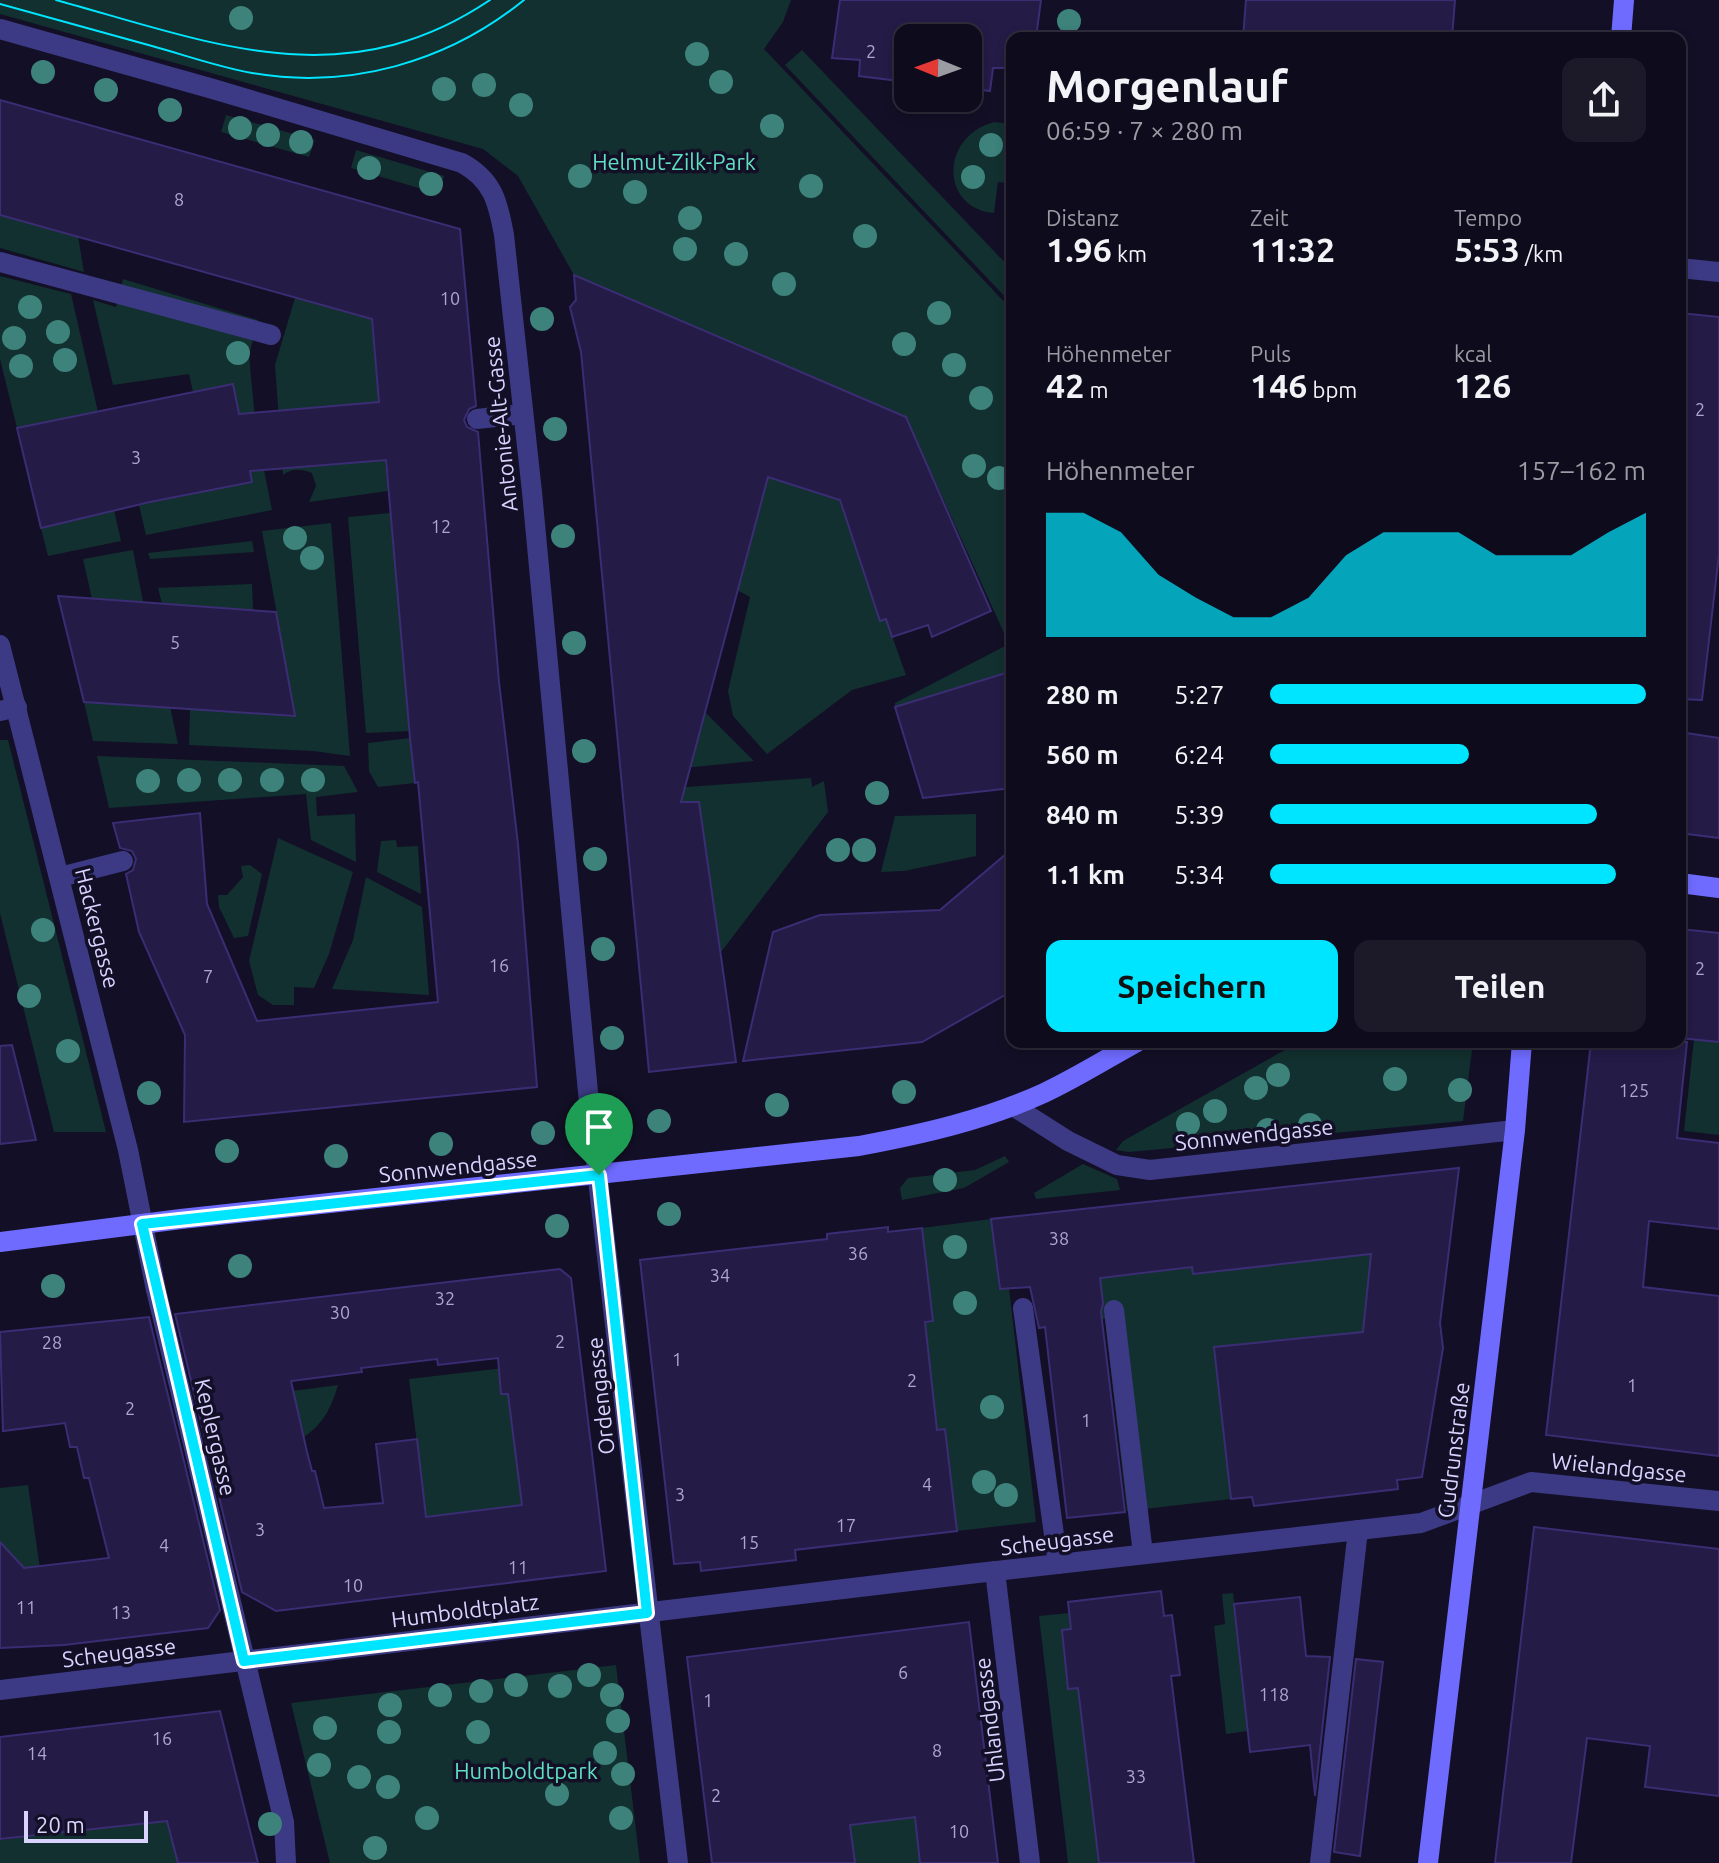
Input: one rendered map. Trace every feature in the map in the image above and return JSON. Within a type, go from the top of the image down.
[{"type":"main road","points":[[1621,32],[1624,0]]},
{"type":"main road","points":[[1686,884],[1719,888]]},
{"type":"main road","name":"Sonnwendgasse","points":[[0,1242],[859,1146],[936,1130],[1013,1106],[1046,1092],[1126,1048]]},
{"type":"main road","name":"Gudrunstraße","points":[[1428,1863],[1515,1130],[1522,1048]]},
{"type":"street","name":"Antonie-Alt-Gasse","points":[[0,29],[435,153],[479,172],[490,187],[499,207],[504,235],[599,1175]]},
{"type":"street","points":[[0,262],[271,335]]},
{"type":"street","points":[[1686,269],[1719,272]]},
{"type":"street","points":[[477,419],[523,414]]},
{"type":"street","name":"Hackergasse","points":[[0,645],[8,709],[60,877],[128,1150],[142,1224]]},
{"type":"street","points":[[60,877],[123,861]]},
{"type":"street","name":"Sonnwendgasse","points":[[1013,1106],[1068,1141],[1117,1165],[1150,1170],[1515,1130]]},
{"type":"street","name":"Ordengasse","points":[[599,1175],[647,1613]]},
{"type":"street","name":"Keplergasse","points":[[142,1224],[244,1661]]},
{"type":"street","points":[[1023,1308],[1058,1564]]},
{"type":"street","points":[[1114,1310],[1143,1554]]},
{"type":"street","name":"Wielandgasse","points":[[1470,1504],[1531,1482],[1719,1501]]},
{"type":"street","name":"Scheugasse","points":[[647,1613],[1421,1523],[1470,1504]]},
{"type":"street","points":[[1320,1863],[1358,1530]]},
{"type":"street","name":"Uhlandgasse","points":[[995,1571],[1030,1863]]},
{"type":"street","points":[[647,1613],[678,1863]]},
{"type":"street","name":"Humboldtplatz","points":[[244,1661],[647,1613]]},
{"type":"street","points":[[244,1661],[284,1822],[286,1863]]},
{"type":"street","name":"Scheugasse","points":[[0,1690],[244,1661]]},
{"type":"green space","name":"Helmut-Zilk-Park","points":[[0,0],[791,0],[783,22],[764,49],[1006,304],[1006,637],[906,417],[574,275],[518,176],[483,149],[0,14]]},
{"type":"green space","points":[[802,50],[1006,264],[1006,298],[785,65]]},
{"type":"green space","points":[[226,115],[315,140],[309,157],[221,132]]},
{"type":"green space","points":[[994,122],[1006,123],[1006,183],[998,182],[994,213],[977,209],[964,199],[956,187],[956,157],[963,142],[976,130]]},
{"type":"green space","points":[[356,150],[444,176],[439,194],[351,168]]},
{"type":"green space","points":[[0,215],[78,236],[84,272],[0,248]]},
{"type":"green space","points":[[0,276],[71,294],[98,412],[17,428],[0,359]]},
{"type":"green space","points":[[123,279],[258,320],[249,355],[256,430],[272,510],[146,535],[139,505],[252,482],[233,385],[193,392],[189,374],[113,385],[93,300],[116,307]]},
{"type":"green space","points":[[295,298],[371,319],[388,491],[309,502],[316,486],[312,473],[297,470],[283,475],[275,365]]},
{"type":"green space","points":[[768,477],[840,500],[880,620],[886,619],[906,675],[852,690],[767,754],[733,716],[728,691],[750,597],[737,590]]},
{"type":"green space","points":[[114,510],[121,541],[48,556],[41,528]]},
{"type":"green space","points":[[390,513],[410,731],[366,733],[348,517]]},
{"type":"green space","points":[[331,523],[350,756],[313,751],[189,745],[190,708],[295,715],[262,531]]},
{"type":"green space","points":[[252,541],[254,552],[150,559],[148,553]]},
{"type":"green space","points":[[133,550],[143,602],[92,599],[83,559]]},
{"type":"green space","points":[[252,584],[253,611],[162,604],[158,588]]},
{"type":"green space","name":"Helmut-Zilk-Park","points":[[1006,646],[1006,673],[895,707],[895,703]]},
{"type":"green space","points":[[84,702],[170,706],[178,744],[93,741]]},
{"type":"green space","points":[[705,712],[754,761],[653,771]]},
{"type":"green space","points":[[410,738],[415,783],[378,787],[369,771],[368,743]]},
{"type":"green space","points":[[0,740],[8,740],[106,1132],[54,1132],[0,913]]},
{"type":"green space","points":[[97,756],[344,766],[358,792],[316,797],[317,816],[355,814],[356,862],[311,840],[306,794],[109,808]]},
{"type":"green space","points":[[811,778],[812,787],[824,781],[828,812],[721,952],[699,802],[655,802],[659,789]]},
{"type":"green space","points":[[976,814],[976,856],[904,871],[881,872],[895,816]]},
{"type":"green space","points":[[278,838],[353,872],[329,954],[314,988],[294,987],[294,1005],[273,1005],[258,995],[249,961]]},
{"type":"green space","points":[[396,840],[397,847],[418,846],[421,894],[377,872],[381,841]]},
{"type":"green space","points":[[250,865],[262,874],[248,936],[234,938],[219,907],[218,895],[227,895],[243,877],[241,866]]},
{"type":"green space","points":[[366,877],[422,907],[429,995],[332,989],[353,940]]},
{"type":"green space","points":[[1719,1006],[1719,1135],[1684,1131],[1694,1039]]},
{"type":"green space","points":[[1288,1048],[1472,1048],[1463,1121],[1129,1152],[1116,1150],[1123,1141]]},
{"type":"green space","points":[[1005,1156],[1009,1162],[964,1188],[902,1200],[900,1188],[908,1178],[975,1170]]},
{"type":"green space","points":[[1083,1164],[1117,1179],[1120,1190],[1036,1199],[1034,1193]]},
{"type":"green space","points":[[991,1219],[999,1289],[1009,1288],[1036,1522],[957,1531],[945,1430],[937,1430],[925,1322],[933,1320],[922,1228]]},
{"type":"green space","points":[[1371,1254],[1363,1332],[1214,1348],[1231,1499],[1127,1511],[1105,1319],[1066,1323],[1062,1282],[1192,1267],[1193,1274]]},
{"type":"green space","points":[[504,1368],[499,1372],[501,1394],[508,1394],[522,1505],[426,1517],[409,1379]]},
{"type":"green space","points":[[338,1385],[326,1414],[304,1437],[293,1391]]},
{"type":"green space","points":[[28,1485],[40,1569],[0,1566],[0,1488]]},
{"type":"green space","points":[[1233,1593],[1248,1731],[1226,1734],[1214,1626],[1225,1624],[1222,1594]]},
{"type":"green space","points":[[1069,1613],[1071,1629],[1062,1631],[1068,1689],[1078,1688],[1099,1863],[1068,1863],[1039,1616]]},
{"type":"green space","name":"Humboldtpark","points":[[616,1665],[640,1863],[330,1863],[291,1703]]},
{"type":"green space","points":[[845,1779],[921,1816],[925,1847],[918,1848],[920,1863],[855,1863]]},
{"type":"green space","points":[[167,1821],[178,1863],[0,1863],[0,1834],[2,1840],[25,1837],[25,1831],[60,1827],[61,1833],[84,1831],[84,1824],[128,1825]]},
{"type":"building","points":[[840,0],[1041,0],[1037,32],[1006,32],[1006,68],[993,68],[990,91],[982,90],[982,24],[894,24],[894,80],[859,76],[860,60],[832,58]]},
{"type":"building","points":[[1246,0],[1455,0],[1452,32],[1243,32]]},
{"type":"building","points":[[0,100],[460,229],[476,406],[469,409],[464,420],[467,427],[478,432],[499,682],[518,844],[537,1087],[184,1122],[185,1035],[139,932],[126,874],[133,870],[136,859],[132,851],[120,848],[113,823],[200,813],[207,904],[257,1021],[438,1002],[418,782],[415,783],[410,738],[386,460],[250,471],[252,482],[41,528],[17,428],[233,384],[239,414],[379,402],[372,319],[0,215]]},
{"type":"building","points":[[574,275],[906,417],[991,611],[932,637],[928,625],[892,637],[886,619],[880,621],[840,500],[768,477],[681,802],[699,802],[736,1062],[649,1072],[581,352],[570,307],[576,300]]},
{"type":"building","points":[[1686,314],[1719,317],[1719,554],[1702,700],[1686,699]]},
{"type":"building","points":[[58,596],[276,612],[295,716],[84,702]]},
{"type":"building","points":[[1006,673],[1006,789],[923,798],[895,707]]},
{"type":"building","points":[[1686,733],[1719,738],[1719,838],[1686,834]]},
{"type":"building","points":[[1006,854],[1006,994],[922,1042],[743,1061],[773,932],[820,915],[940,910]]},
{"type":"building","points":[[1686,930],[1719,933],[1719,1042],[1686,1039]]},
{"type":"building","points":[[1687,1042],[1677,1138],[1719,1143],[1719,1229],[1649,1221],[1643,1287],[1719,1296],[1719,1456],[1546,1435],[1590,1048],[1686,1048]]},
{"type":"building","points":[[12,1045],[36,1140],[0,1144],[0,1046]]},
{"type":"building","points":[[1459,1168],[1440,1323],[1443,1348],[1422,1477],[1397,1480],[1398,1489],[1254,1506],[1252,1497],[1231,1499],[1214,1347],[1363,1332],[1371,1254],[1193,1274],[1192,1267],[1100,1278],[1101,1312],[1125,1512],[1067,1518],[1045,1327],[1039,1328],[1030,1287],[1000,1289],[991,1219]]},
{"type":"building","points":[[888,1227],[888,1232],[922,1228],[933,1321],[925,1322],[937,1430],[945,1429],[957,1531],[795,1550],[796,1560],[701,1571],[700,1562],[674,1564],[640,1260],[827,1239],[827,1234]]},
{"type":"building","points":[[560,1269],[571,1278],[606,1571],[276,1611],[242,1592],[175,1314]],"holes":[[[498,1358],[501,1394],[508,1394],[522,1505],[426,1517],[417,1439],[376,1444],[383,1503],[324,1508],[291,1381],[362,1372],[361,1368],[437,1359],[438,1365]]]},
{"type":"building","points":[[149,1317],[220,1610],[208,1628],[64,1645],[0,1648],[0,1542],[24,1568],[109,1558],[89,1478],[84,1478],[77,1447],[70,1447],[65,1423],[3,1431],[0,1332]]},
{"type":"building","points":[[1534,1527],[1719,1549],[1719,1796],[1645,1787],[1650,1746],[1587,1738],[1571,1863],[1495,1863]]},
{"type":"building","points":[[1161,1591],[1164,1616],[1172,1615],[1180,1675],[1171,1676],[1194,1863],[1099,1863],[1078,1688],[1068,1689],[1062,1630],[1071,1629],[1068,1602]]},
{"type":"building","points":[[1300,1597],[1306,1656],[1330,1657],[1315,1796],[1310,1745],[1250,1752],[1234,1604]]},
{"type":"building","points":[[969,1622],[998,1863],[920,1863],[915,1817],[850,1825],[855,1863],[712,1863],[687,1657]]},
{"type":"building","points":[[1356,1659],[1383,1662],[1360,1856],[1334,1852]]},
{"type":"building","points":[[220,1711],[258,1863],[178,1863],[167,1821],[0,1839],[0,1737]]},
{"type":"tram line","points":[[56,0],[222,45],[275,53],[328,55],[382,48],[435,30],[490,0]]},
{"type":"tram line","points":[[0,4],[252,73],[325,77],[361,74],[430,55],[494,22],[524,0]]},
{"type":"route","points":[[599,1175],[647,1613],[244,1661],[142,1224],[599,1175]]}]
